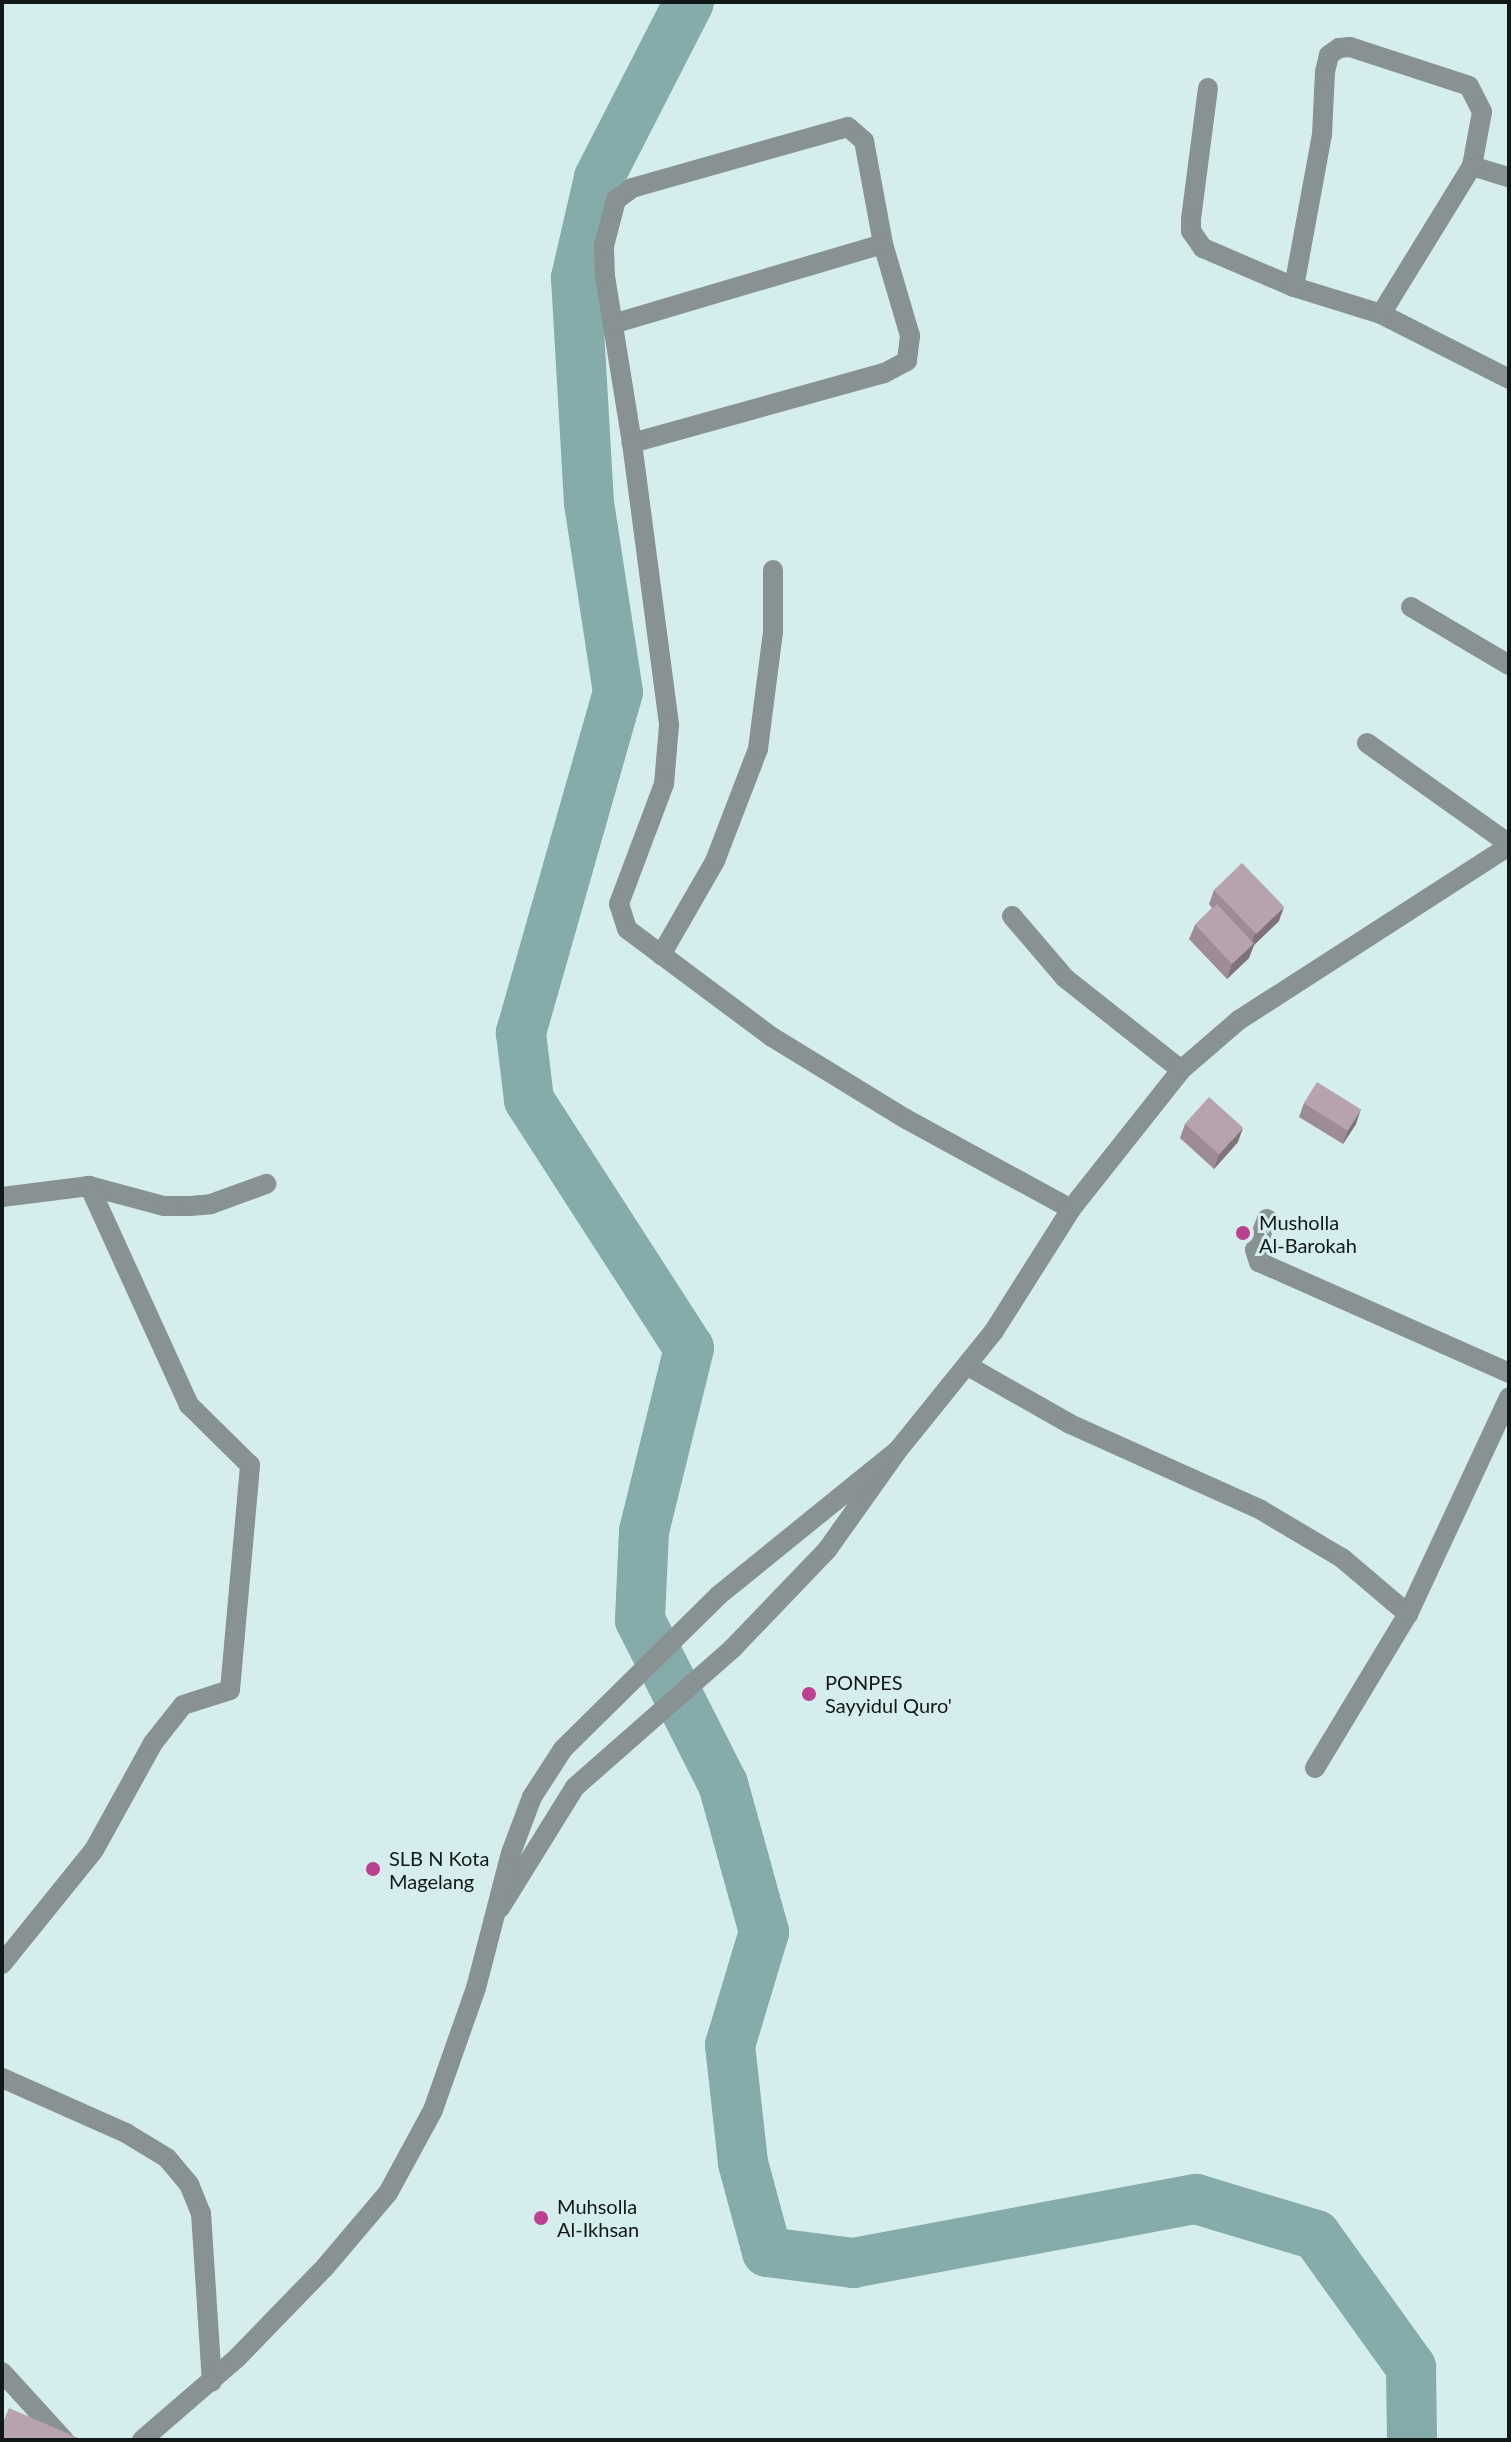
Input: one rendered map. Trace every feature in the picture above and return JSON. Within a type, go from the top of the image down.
[{"type":"street","points":[[1294,287],[1322,135],[1325,72],[1329,55],[1339,48],[1350,47],[1469,86],[1482,112],[1472,166],[1381,314]]},
{"type":"street","points":[[1208,88],[1191,231],[1216,256],[1294,287],[1381,314],[1509,379]]},
{"type":"street","points":[[632,443],[884,373],[907,361],[910,336],[883,244],[864,141],[848,127],[632,188],[616,200],[604,246],[605,277],[616,323],[669,725],[664,784],[619,904],[627,929],[772,1037],[906,1119],[1071,1209]]},
{"type":"street","points":[[1472,166],[1509,177]]},
{"type":"street","points":[[616,323],[883,244]]},
{"type":"street","points":[[661,955],[715,861],[758,749],[773,632],[773,570]]},
{"type":"street","points":[[1411,607],[1509,665]]},
{"type":"street","points":[[493,1918],[575,1787],[732,1649],[827,1550],[898,1450],[968,1366],[1048,1251],[1071,1209],[1181,1070],[1239,1020],[1509,845],[1367,743]]},
{"type":"street","points":[[1012,916],[1065,978],[1181,1070]]},
{"type":"street","points":[[2,1197],[89,1186],[164,1206],[190,1206],[211,1204],[266,1184]]},
{"type":"street","points":[[2,1964],[94,1850],[153,1743],[183,1705],[230,1690],[250,1465],[189,1405],[89,1186]]},
{"type":"street","points":[[1267,1219],[1255,1250],[1259,1262],[1509,1373]]},
{"type":"street","points":[[968,1366],[1070,1424],[1261,1510],[1342,1558],[1408,1614]]},
{"type":"street","points":[[1315,1768],[1408,1614],[1509,1397]]},
{"type":"street","points":[[142,2440],[212,2382],[326,2266],[388,2193],[433,2110],[476,1988],[493,1918],[532,1797],[563,1749],[719,1595],[898,1450]]},
{"type":"street","points":[[2,2078],[126,2133],[167,2158],[189,2184],[201,2213],[212,2382]]},
{"type":"street","points":[[2,2372],[64,2440]]},
{"type":"building","points":[[1242,863],[1284,907],[1256,934],[1214,890]]},
{"type":"building","points":[[1217,904],[1254,943],[1232,964],[1195,924]]},
{"type":"building","points":[[1317,1082],[1361,1110],[1348,1131],[1304,1103]]},
{"type":"building","points":[[1209,1097],[1243,1128],[1219,1155],[1185,1124]]},
{"type":"building","points":[[9,2408],[78,2438],[2,2440],[2,2425]]},
{"type":"waterway","points":[[689,2],[599,178],[576,278],[589,503],[618,692],[521,1033],[529,1100],[689,1348],[644,1531],[640,1620],[723,1784],[764,1932],[730,2045],[743,2163],[767,2252],[853,2263],[1196,2199],[1316,2235],[1411,2367],[1412,2440]]},
{"type":"place","name":"Musholla Al-Barokah","points":[[1243,1233]]},
{"type":"place","name":"PONPES Sayyidul Quro'","points":[[809,1694]]},
{"type":"place","name":"SLB N Kota Magelang","points":[[373,1869]]},
{"type":"place","name":"Muhsolla Al-Ikhsan","points":[[541,2218]]}]
